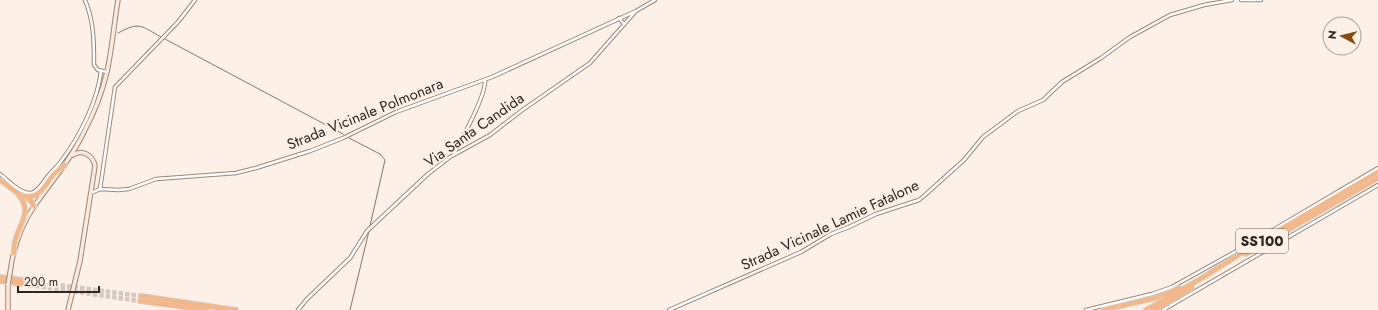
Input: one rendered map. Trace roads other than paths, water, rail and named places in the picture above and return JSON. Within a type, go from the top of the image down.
[{"type":"highway","points":[[24,198],[40,193],[55,173],[65,165]]},
{"type":"highway","name":"SS100","points":[[1146,310],[1378,172]]},
{"type":"highway","name":"SS100","points":[[1154,310],[1248,253],[1378,178]]},
{"type":"highway","points":[[0,180],[24,198],[29,204],[34,206]]},
{"type":"highway","points":[[14,254],[16,239],[25,216],[26,209],[24,198]]},
{"type":"highway","name":"SS100","points":[[1103,310],[1144,301],[1171,292],[1242,253]]},
{"type":"highway","points":[[0,276],[22,282],[0,281]]},
{"type":"highway","points":[[207,310],[140,299],[236,310]]},
{"type":"main road","points":[[8,310],[8,284],[10,273],[14,254],[24,225],[34,206],[71,156],[94,110],[107,72],[118,0]]},
{"type":"main road","points":[[68,310],[79,267],[95,166],[94,161],[88,155],[81,152],[71,156]]},
{"type":"street","points":[[85,0],[93,25],[94,65],[95,68],[107,72]]},
{"type":"street","points":[[100,189],[115,87],[178,22],[195,0]]},
{"type":"street","points":[[636,11],[655,0]]},
{"type":"street","name":"Strada Vicinale Lamie Fatalone","points":[[669,310],[801,252],[831,234],[876,214],[919,200],[964,160],[983,138],[1018,111],[1043,100],[1062,82],[1102,58],[1130,37],[1170,15],[1204,5],[1232,0]]},
{"type":"street","points":[[1241,0],[1261,0]]},
{"type":"street","name":"Strada Vicinale Polmonara","points":[[91,192],[100,189],[126,189],[156,179],[236,173],[326,145],[396,112],[485,80],[636,11]]},
{"type":"street","name":"Via Santa Candida","points":[[298,310],[302,304],[350,258],[370,229],[428,174],[454,154],[490,135],[520,111],[590,63],[636,11]]},
{"type":"street","points":[[619,18],[624,24]]},
{"type":"street","points":[[0,174],[23,192],[32,193],[37,190],[61,161],[75,140],[90,108],[100,81],[101,71]]},
{"type":"street","points":[[454,154],[485,86],[485,80]]},
{"type":"street","points":[[1086,310],[1152,294],[1172,287],[1251,243],[1378,168]]},
{"type":"street","points":[[1163,310],[1378,185]]},
{"type":"waterway","points":[[118,33],[131,27],[140,26],[161,37]]},
{"type":"waterway","points":[[165,39],[343,134]]},
{"type":"waterway","points":[[349,138],[380,154],[385,160],[370,226]]},
{"type":"waterway","points":[[350,310],[369,231]]},
{"type":"tunnel","points":[[22,280],[141,296]]},
{"type":"tunnel","points":[[22,284],[140,301]]}]
